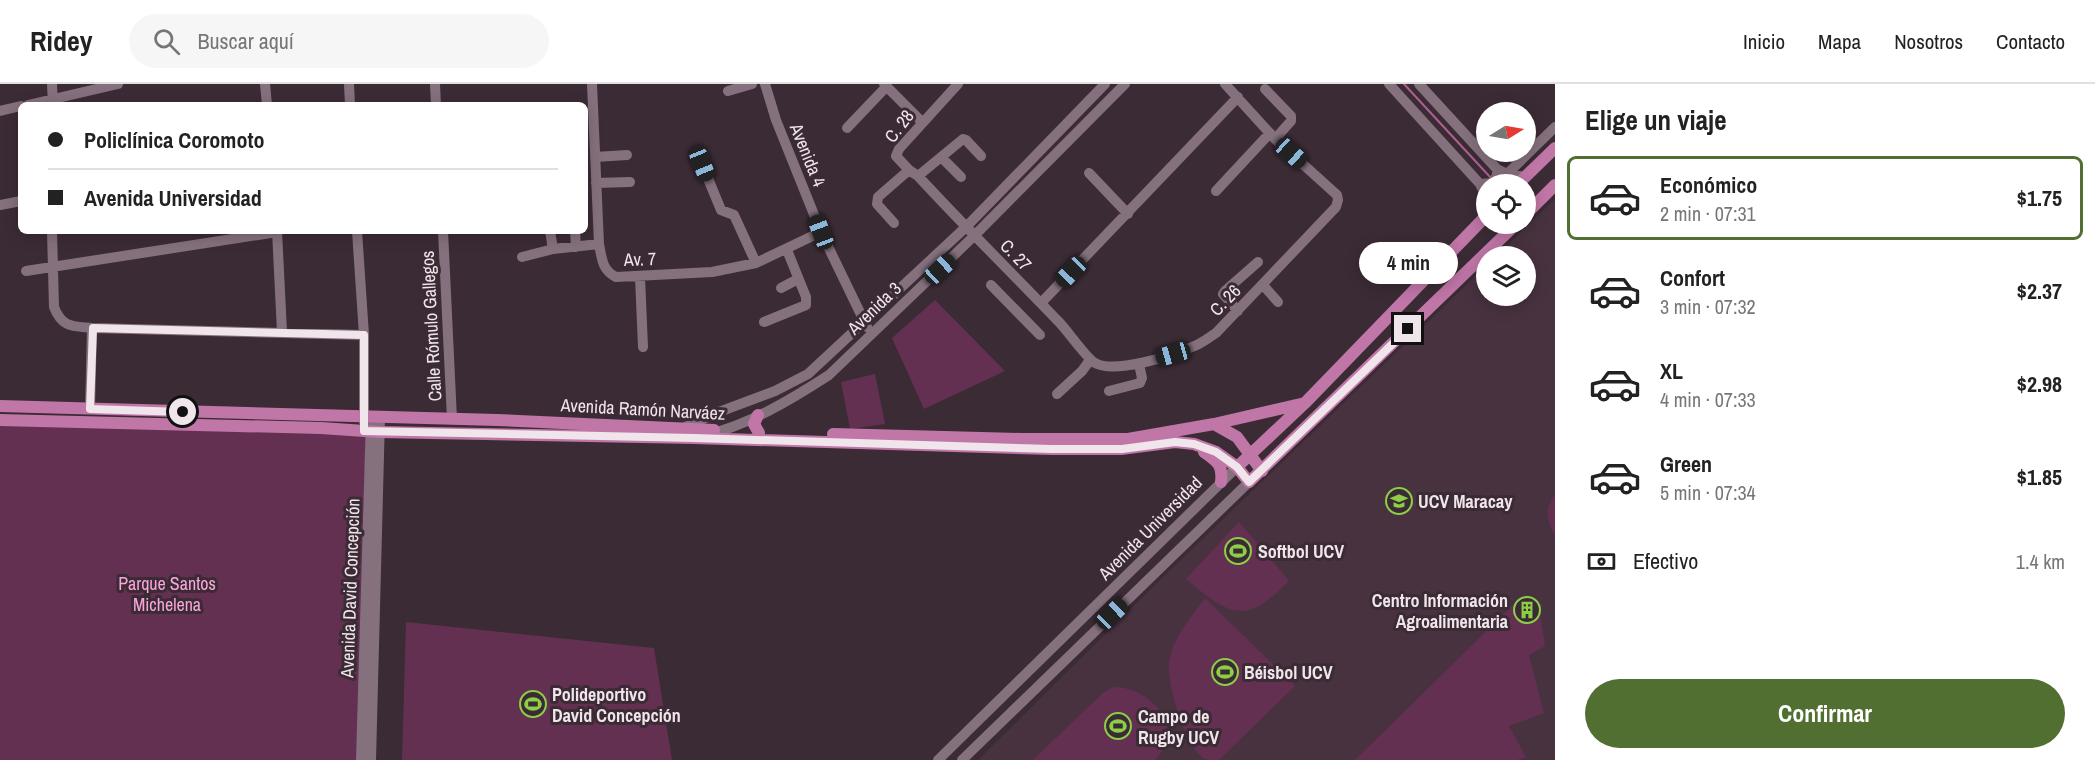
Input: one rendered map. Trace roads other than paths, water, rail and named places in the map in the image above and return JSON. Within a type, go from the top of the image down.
[{"type":"main road","points":[[1529,174],[1555,148]]},
{"type":"main road","points":[[1536,204],[1555,184]]},
{"type":"main road","name":"Avenida Universidad","points":[[1237,467],[1305,403],[1476,226]]},
{"type":"main road","name":"Avenida Universidad","points":[[1249,482],[1505,234]]},
{"type":"main road","name":"Avenida Ramón Narváez","points":[[0,406],[452,419],[759,433],[1128,439],[1214,424],[1305,403]]},
{"type":"main road","points":[[758,415],[754,424],[759,433]]},
{"type":"main road","name":"Avenida Ramón Narváez","points":[[0,420],[1052,449],[1122,449],[1175,442],[1194,444],[1216,452],[1237,467],[1249,482]]},
{"type":"main road","points":[[1214,424],[1237,437],[1262,471]]},
{"type":"main road","points":[[1194,444],[1217,462],[1222,471],[1221,483]]},
{"type":"street","points":[[52,84],[53,102],[118,84]]},
{"type":"street","points":[[265,84],[267,102]]},
{"type":"street","points":[[349,84],[350,102]]},
{"type":"street","points":[[435,84],[436,102]]},
{"type":"street","name":"Av. 7","points":[[592,84],[599,244],[603,265],[608,273],[616,277],[640,277],[712,272],[756,263],[821,232]]},
{"type":"street","points":[[728,91],[753,84]]},
{"type":"street","name":"Avenida 4","points":[[765,84],[776,120],[821,232],[864,322],[872,333]]},
{"type":"street","name":"C. 28","points":[[905,166],[896,156],[899,149],[958,84]]},
{"type":"street","name":"Avenida 3","points":[[682,429],[775,391],[808,374],[966,227],[1105,84]]},
{"type":"street","name":"Avenida 3","points":[[694,438],[724,431],[805,390],[829,375],[974,236],[1125,84]]},
{"type":"street","points":[[1224,84],[1272,136]]},
{"type":"street","points":[[1389,84],[1476,180]]},
{"type":"street","points":[[1419,84],[1506,174]]},
{"type":"street","points":[[847,128],[885,85],[922,122]]},
{"type":"street","points":[[1216,191],[1272,136],[1291,122],[1291,116],[1266,89]]},
{"type":"street","points":[[1041,303],[1238,97]]},
{"type":"street","points":[[0,111],[18,107]]},
{"type":"street","points":[[1499,174],[1555,127]]},
{"type":"street","name":"C. 26","points":[[1090,360],[1108,367],[1139,364],[1194,347],[1216,333],[1336,207],[1337,195],[1272,136]]},
{"type":"street","points":[[918,176],[963,139],[981,156]]},
{"type":"street","points":[[595,157],[627,155]]},
{"type":"street","points":[[941,157],[961,177]]},
{"type":"street","points":[[702,164],[721,210],[734,215],[756,263]]},
{"type":"street","points":[[894,223],[877,204],[878,197],[905,166]]},
{"type":"street","name":"C. 27","points":[[905,166],[918,176],[1041,303],[1072,336],[1090,360]]},
{"type":"street","points":[[1089,173],[1128,214]]},
{"type":"street","points":[[596,183],[630,182]]},
{"type":"street","points":[[0,206],[18,202]]},
{"type":"street","points":[[52,234],[54,307],[58,318],[70,325],[93,328],[364,335]]},
{"type":"street","points":[[26,271],[52,265],[257,234]]},
{"type":"street","points":[[277,234],[282,332]]},
{"type":"street","name":"Avenida David Concepción","points":[[357,234],[372,417],[371,760]]},
{"type":"street","name":"Calle Rómulo Gallegos","points":[[443,234],[452,419]]},
{"type":"street","points":[[550,234],[553,249]]},
{"type":"street","points":[[575,234],[576,247]]},
{"type":"street","points":[[522,257],[553,249],[599,244]]},
{"type":"street","points":[[764,322],[806,305],[807,301],[787,250]]},
{"type":"street","points":[[1238,311],[1223,294],[1258,262]]},
{"type":"street","points":[[640,277],[643,347]]},
{"type":"street","points":[[782,288],[798,279]]},
{"type":"street","points":[[991,285],[1040,335]]},
{"type":"street","points":[[1263,285],[1278,302]]},
{"type":"street","points":[[1017,310],[1032,295]]},
{"type":"street","points":[[90,409],[93,328]]},
{"type":"street","points":[[1058,394],[1090,360]]},
{"type":"street","points":[[1108,391],[1140,383],[1142,378],[1139,364]]},
{"type":"street","name":"Avenida Universidad","points":[[938,760],[1237,467]]},
{"type":"street","name":"Avenida Universidad","points":[[962,760],[1249,482]]},
{"type":"street","name":"Avenida David Concepción","points":[[361,760],[370,629]]},
{"type":"waterway","points":[[1404,84],[1487,174]]},
{"type":"place","name":"UCV Maracay","points":[[1399,501]]},
{"type":"place","name":"Softbol UCV","points":[[1238,551]]},
{"type":"place","name":"Centro Información Agroalimentaria","points":[[1527,610]]},
{"type":"place","name":"Béisbol UCV","points":[[1225,672]]},
{"type":"place","name":"Polideportivo David Concepción","points":[[533,704]]},
{"type":"place","name":"Campo de Rugby UCV","points":[[1118,726]]},
{"type":"park label","name":"Parque Santos Michelena","points":[[167,593]]}]
